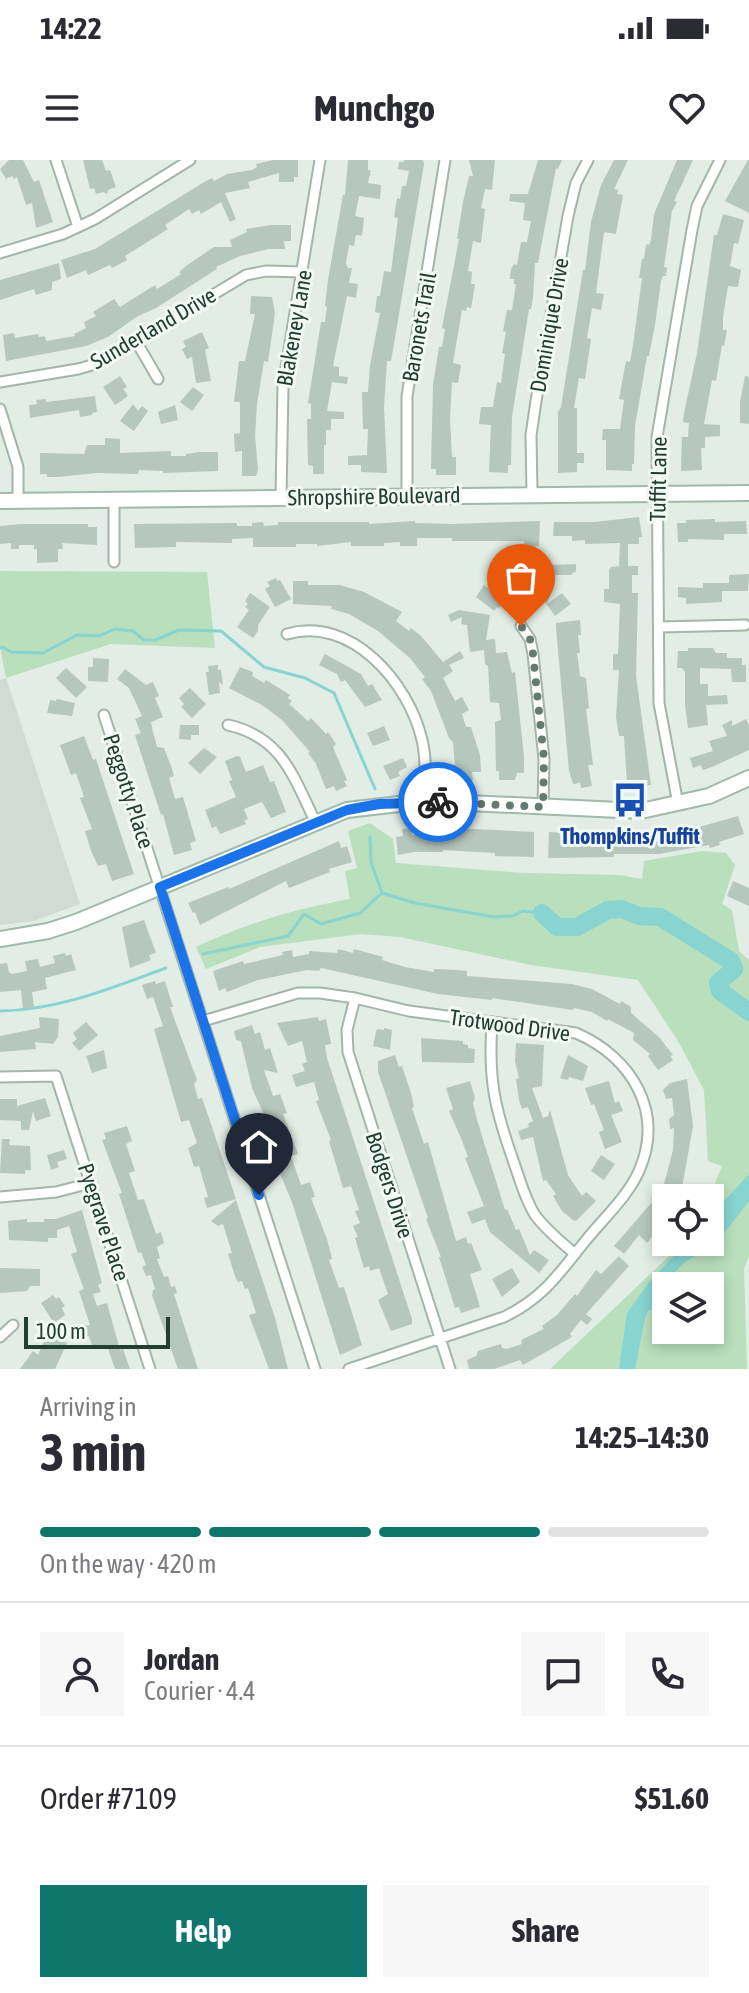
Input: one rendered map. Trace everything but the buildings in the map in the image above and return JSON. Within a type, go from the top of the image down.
[{"type":"street","points":[[56,160],[78,227]]},
{"type":"street","points":[[0,253],[78,227],[190,160]]},
{"type":"street","name":"Blakeney Lane","points":[[281,497],[283,386],[320,160]]},
{"type":"street","name":"Baronets Trail","points":[[407,495],[407,396],[445,160]]},
{"type":"street","name":"Dominique Drive","points":[[532,494],[531,435],[536,401],[568,216],[576,183],[588,160]]},
{"type":"street","name":"Tuffit Lane","points":[[678,804],[659,703],[657,437],[697,206],[720,160]]},
{"type":"street","name":"Sunderland Drive","points":[[0,382],[99,363],[246,275],[266,271],[303,272]]},
{"type":"street","points":[[136,341],[158,379]]},
{"type":"street","points":[[0,409],[18,467],[18,501]]},
{"type":"street","name":"Shropshire Boulevard","points":[[0,501],[749,493]]},
{"type":"street","points":[[114,499],[114,562]]},
{"type":"street","points":[[659,627],[745,625]]},
{"type":"street","points":[[521,626],[530,639],[533,654],[544,759],[543,807]]},
{"type":"street","points":[[287,634],[303,629],[319,631],[366,652],[385,668],[401,692],[422,738],[425,801]]},
{"type":"street","name":"Peggotty Place","points":[[104,715],[315,1369]]},
{"type":"street","points":[[228,725],[250,730],[270,743],[285,761],[315,821]]},
{"type":"street","points":[[0,939],[58,928],[347,810],[425,801],[641,811],[709,796],[749,778]]},
{"type":"street","name":"Trotwood Drive","points":[[203,1021],[298,993],[355,998],[409,1011],[576,1033],[599,1043],[628,1071],[644,1106],[647,1127],[640,1170],[629,1188],[549,1286],[525,1307],[504,1317],[349,1369]]},
{"type":"street","name":"Bodgers Drive","points":[[355,998],[347,1030],[348,1052],[450,1369]]},
{"type":"street","points":[[492,1023],[489,1059],[496,1113],[525,1196],[535,1215],[575,1254]]},
{"type":"street","name":"Pyegrave Place","points":[[0,1077],[56,1076],[150,1369]]},
{"type":"street","points":[[0,1197],[56,1192],[91,1183]]},
{"type":"street","points":[[0,1337],[13,1325]]},
{"type":"shaded area","points":[[6,678],[80,904],[34,921],[0,925],[0,680]]},
{"type":"green space","points":[[0,571],[207,572],[215,648],[111,644],[6,678],[0,647]]},
{"type":"green space","points":[[370,823],[393,839],[396,863],[524,873],[620,875],[642,879],[644,861],[702,851],[726,853],[735,865],[722,904],[732,910],[739,951],[749,960],[749,1256],[744,1269],[747,1369],[550,1369],[652,1272],[652,1344],[724,1344],[724,1272],[652,1272],[669,1256],[724,1256],[724,1184],[715,1184],[722,1166],[708,1161],[704,1090],[678,1041],[638,980],[531,965],[400,937],[361,934],[260,947],[206,969],[196,947],[272,918],[350,899],[345,871],[357,868],[348,831]]},
{"type":"water","points":[[749,1174],[749,1201],[724,1234],[724,1202]]},
{"type":"water","points":[[674,1256],[695,1256],[675,1272],[659,1272]]},
{"type":"water","points":[[652,1279],[652,1309],[645,1318],[635,1369],[619,1369],[627,1313]]},
{"type":"waterway","points":[[0,648],[11,652],[43,653],[77,635],[99,636],[115,629],[133,631],[144,640],[155,640],[179,630],[221,631],[264,667],[305,678],[334,693],[375,789]]},
{"type":"waterway","points":[[370,837],[371,862],[382,893],[415,903],[494,917],[512,916],[523,911],[542,913]]},
{"type":"waterway","points":[[203,954],[288,936],[304,914],[321,924],[360,913],[382,893]]},
{"type":"waterway","points":[[542,913],[557,927],[577,927],[608,910],[622,909],[639,916],[660,917],[731,961],[734,969],[718,983],[720,991],[749,1012]]},
{"type":"waterway","points":[[0,1011],[64,1002],[166,968]]},
{"type":"way so far","points":[[438,802],[543,807],[544,759],[533,654],[530,639],[521,626]]},
{"type":"place","name":"Thompkins/Tuffit","points":[[630,800]]},
{"type":"route","points":[[259,1195],[160,887],[347,810],[379,804],[438,802]]}]
